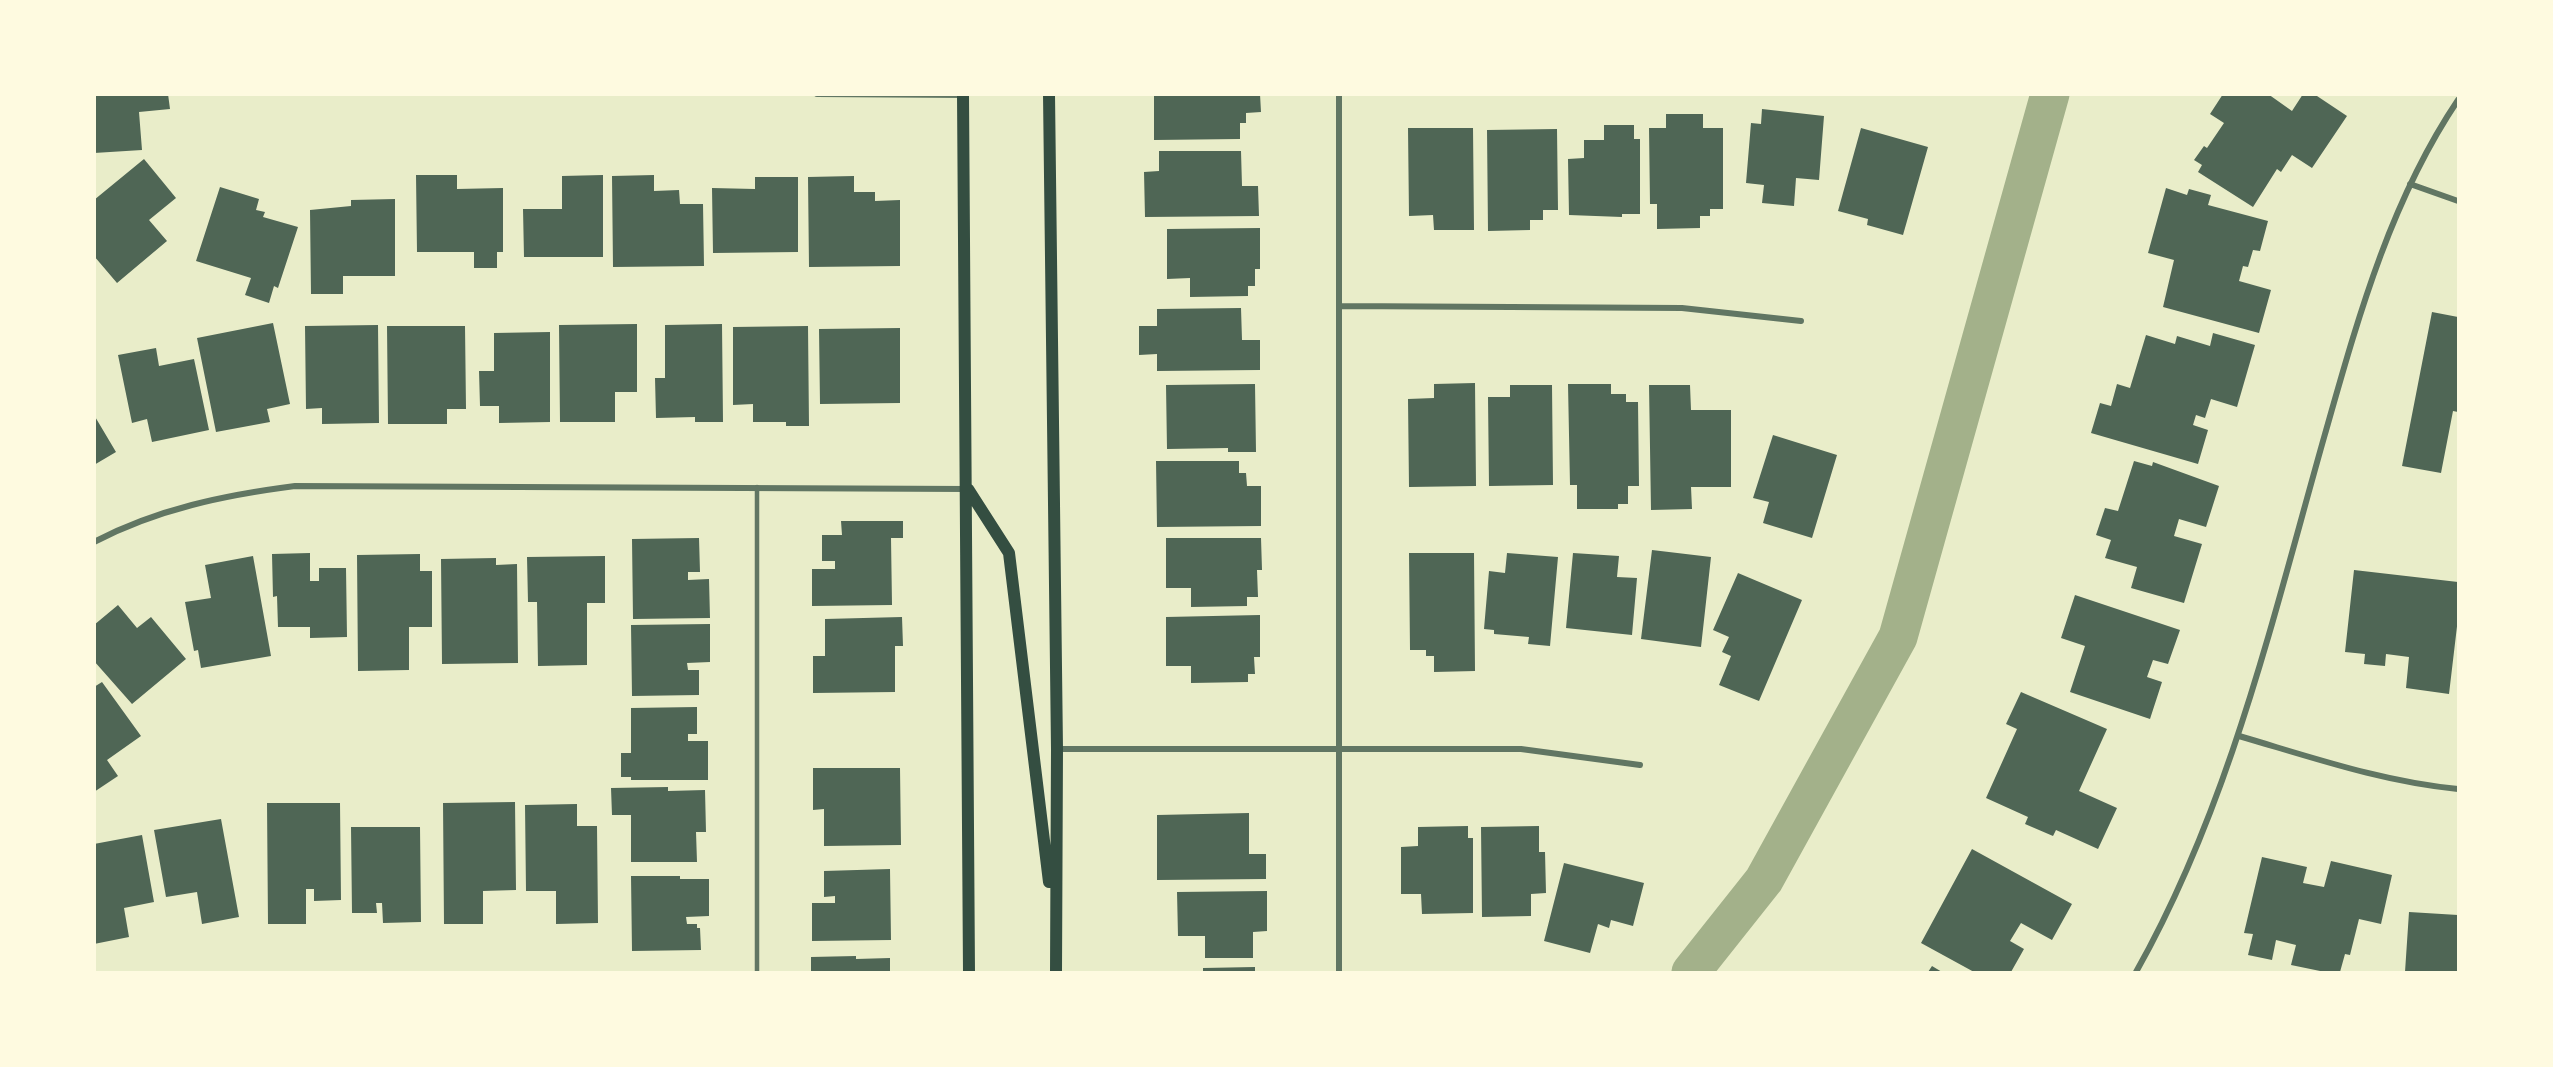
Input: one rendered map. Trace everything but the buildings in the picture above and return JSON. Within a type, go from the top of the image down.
[{"type":"main road","points":[[1049,94],[1057,749],[1056,972]]},
{"type":"main road","points":[[963,95],[968,489],[969,972]]},
{"type":"main road","points":[[968,489],[1009,553],[1055,931]]},
{"type":"street","points":[[817,94],[963,95]]},
{"type":"street","points":[[1339,94],[1339,972]]},
{"type":"street","points":[[2136,972],[2157,934],[2206,825],[2239,736],[2362,301],[2390,227],[2410,184],[2458,100]]},
{"type":"street","points":[[2410,184],[2458,201]]},
{"type":"street","points":[[1339,306],[1682,308],[1801,321]]},
{"type":"street","points":[[94,542],[171,510],[232,494],[296,486],[968,489]]},
{"type":"street","points":[[2239,736],[2347,768],[2435,787],[2458,789]]},
{"type":"street","points":[[1057,749],[1339,747],[1521,749],[1640,765]]},
{"type":"lane","points":[[758,488],[758,972]]},
{"type":"waterway","points":[[1691,972],[1764,880],[1898,637],[2050,94]]}]
